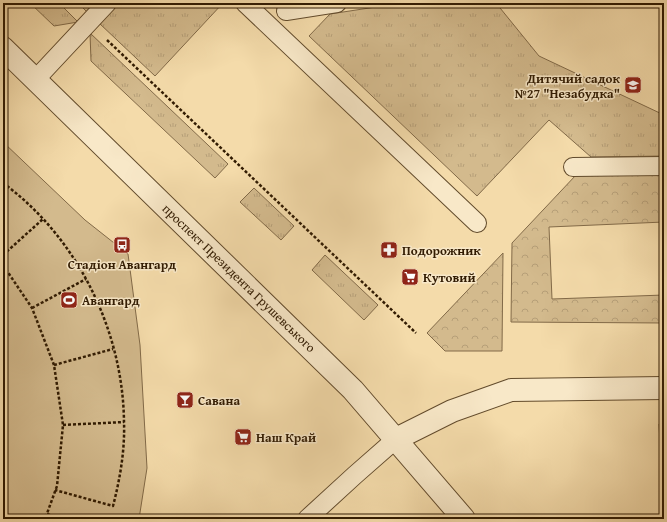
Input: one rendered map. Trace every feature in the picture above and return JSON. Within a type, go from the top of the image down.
[{"type":"street","name":"проспект Президента Грушевського","points":[[3,48],[353,390],[464,519]]},
{"type":"street","points":[[396,440],[452,411],[511,390],[664,388]]},
{"type":"lane","points":[[35,80],[107,3]]},
{"type":"lane","points":[[245,3],[477,223]]},
{"type":"lane","points":[[270,27],[290,7],[337,3]]},
{"type":"lane","points":[[573,167],[664,166]]},
{"type":"lane","points":[[307,519],[396,440]]},
{"type":"path","points":[[89,23],[416,333]]},
{"type":"path","points":[[3,183],[43,219],[74,258],[86,279],[104,319],[117,362],[122,393],[124,422],[121,466],[113,506],[55,490]]},
{"type":"path","points":[[3,254],[43,219]]},
{"type":"path","points":[[3,266],[32,308],[54,365],[63,425],[60,461],[55,490],[45,519]]},
{"type":"path","points":[[32,308],[86,279]]},
{"type":"path","points":[[54,365],[113,348]]},
{"type":"path","points":[[63,425],[124,422]]},
{"type":"path","points":[[47,514],[61,519]]},
{"type":"green space","points":[[30,3],[59,3],[78,22],[54,26]]},
{"type":"green space","points":[[78,3],[96,3],[87,12]]},
{"type":"green space","points":[[119,3],[223,3],[155,76],[99,23]]},
{"type":"green space","points":[[402,3],[496,3],[539,56],[664,115],[664,156],[591,157],[549,120],[477,196],[309,36],[330,14]]},
{"type":"green space","points":[[90,33],[228,164],[215,178],[91,61]]},
{"type":"green space","name":"Авангард","points":[[3,142],[85,220],[128,254],[140,345],[147,468],[139,519],[3,519]]},
{"type":"green space","points":[[664,174],[664,222],[549,227],[552,299],[664,295],[664,323],[511,322],[512,243],[576,175]]},
{"type":"green space","points":[[254,188],[294,226],[281,240],[240,202]]},
{"type":"green space","points":[[503,253],[502,351],[445,351],[427,333]]},
{"type":"green space","points":[[325,255],[378,305],[364,320],[312,270]]},
{"type":"green space","points":[[664,423],[664,519],[659,424]]},
{"type":"place","name":"Дитячий садок №27 \"Незабудка\"","points":[[633,85]]},
{"type":"place","name":"Стадіон Авангард","points":[[122,245]]},
{"type":"place","name":"Подорожник","points":[[389,250]]},
{"type":"place","name":"Кутовий","points":[[410,277]]},
{"type":"place","name":"Авангард","points":[[69,300]]},
{"type":"place","name":"Савана","points":[[185,400]]},
{"type":"place","name":"Наш Край","points":[[243,437]]}]
